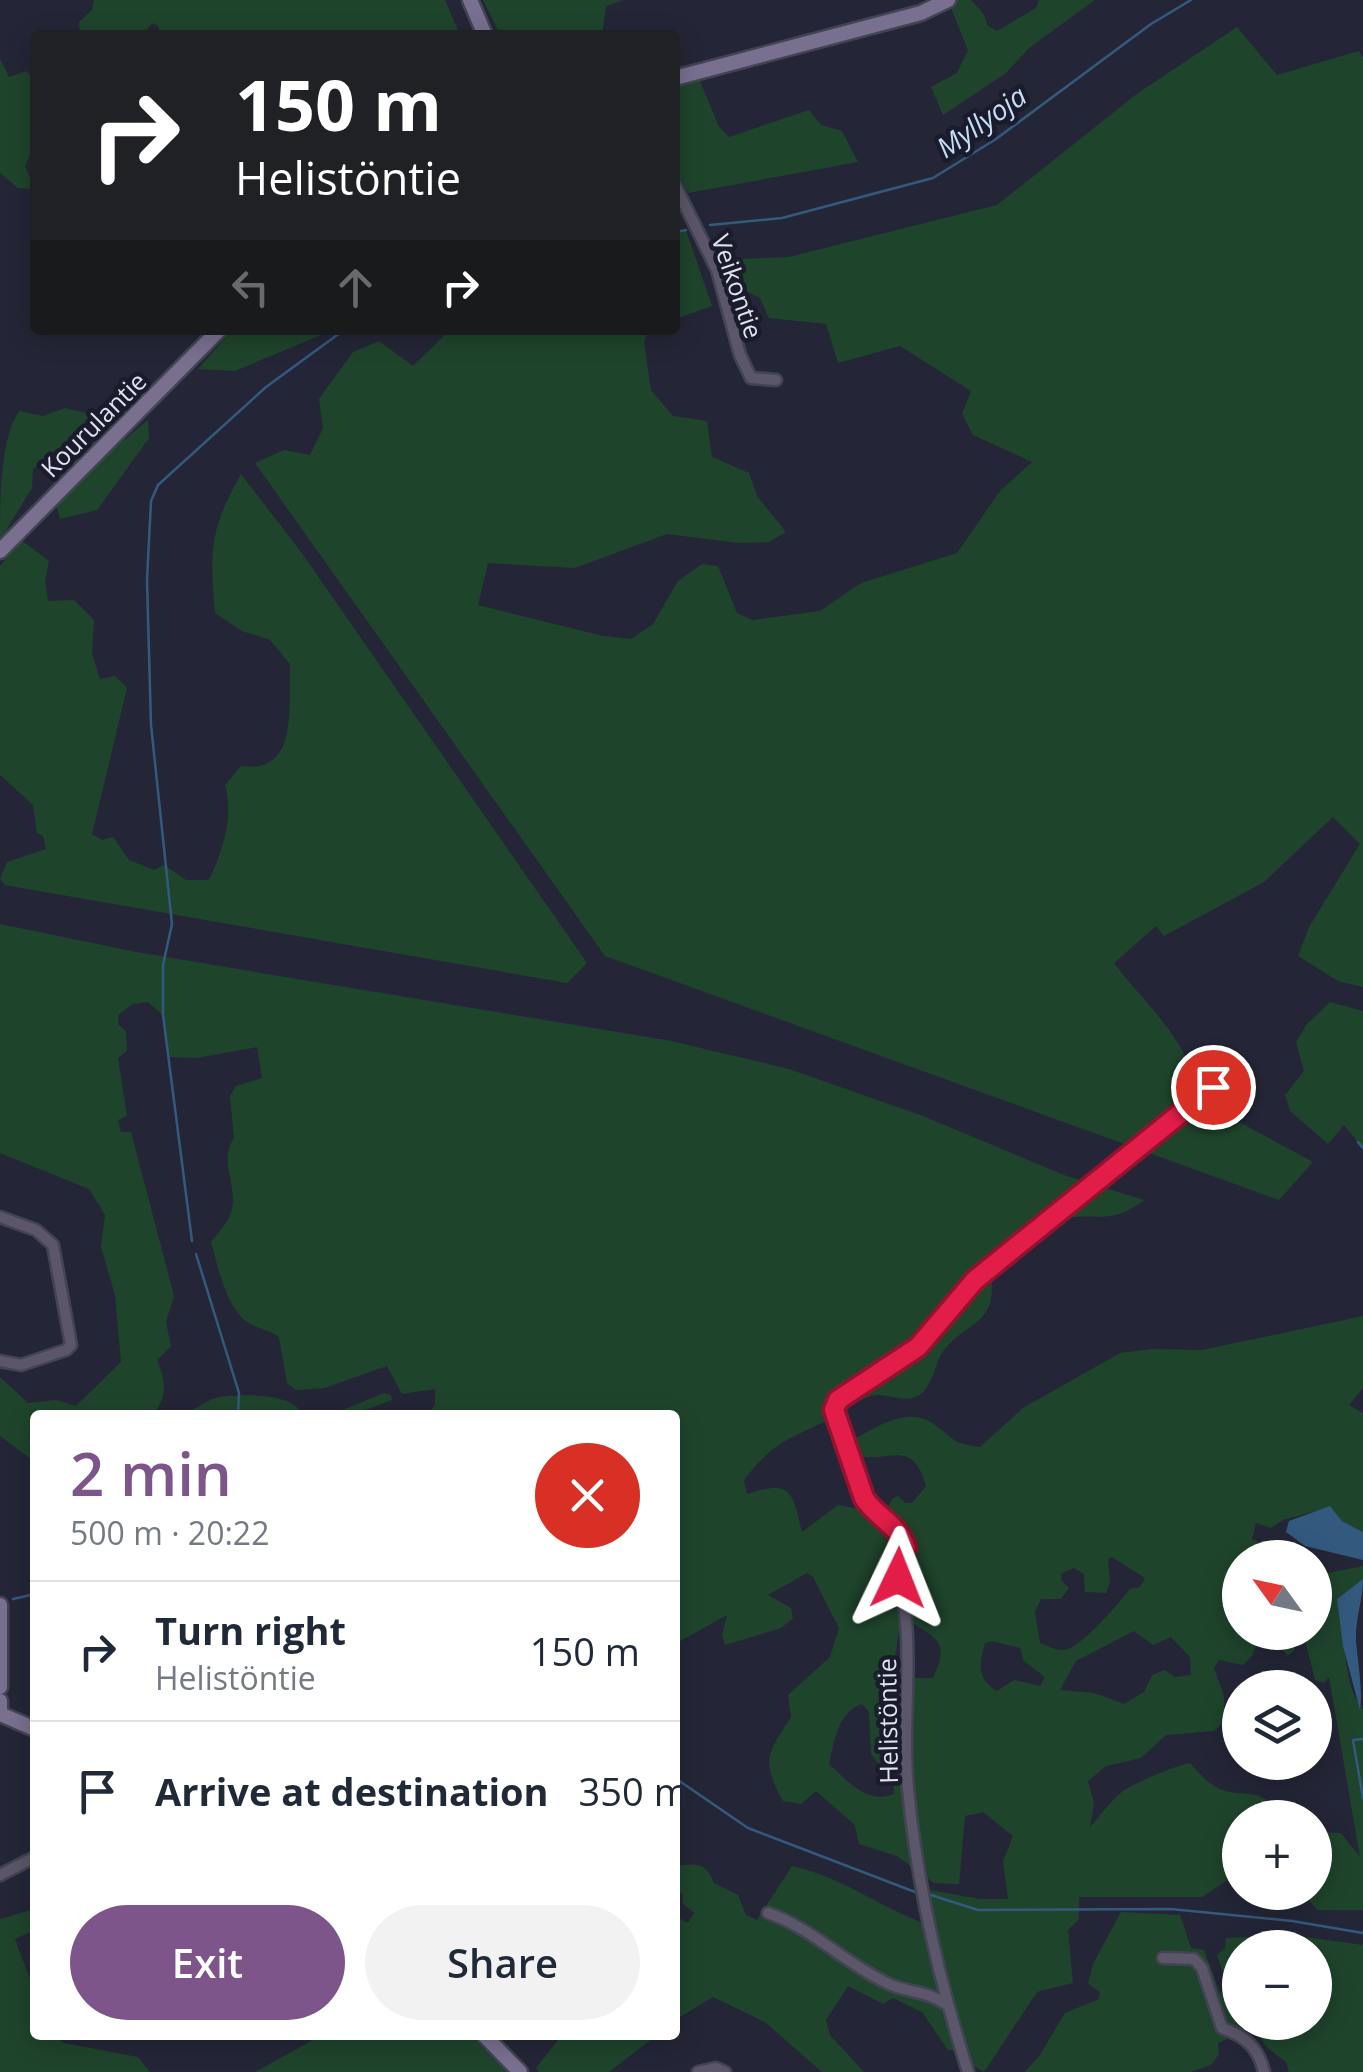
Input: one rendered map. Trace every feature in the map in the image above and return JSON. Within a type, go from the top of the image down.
[{"type":"street","points":[[470,0],[483,30]]},
{"type":"street","points":[[680,77],[920,14],[948,0]]},
{"type":"street","name":"Veikontie","points":[[680,195],[716,270],[751,378],[776,380]]},
{"type":"street","name":"Kourulantie","points":[[0,552],[214,335]]},
{"type":"street","name":"Helistöntie","points":[[968,2072],[947,2005],[918,1866],[907,1786],[906,1620],[898,1578],[898,1561],[906,1548],[902,1534],[870,1509],[864,1498],[834,1405],[860,1383],[918,1347],[975,1280],[1213,1087]]},
{"type":"street","points":[[0,1217],[36,1230],[53,1245],[70,1344],[66,1350],[22,1365],[0,1361]]},
{"type":"street","points":[[0,1605],[0,1687]]},
{"type":"street","points":[[0,1700],[0,1714],[30,1726]]},
{"type":"street","points":[[0,1875],[30,1860]]},
{"type":"street","points":[[768,1913],[806,1929],[859,1968],[892,1986],[930,1992],[947,2005]]},
{"type":"street","points":[[1163,1958],[1194,1959],[1202,1968],[1222,2028],[1241,2035],[1261,2056],[1264,2072]]},
{"type":"street","points":[[489,2040],[520,2072]]},
{"type":"street","points":[[698,2072],[716,2068],[725,2072]]},
{"type":"green space","points":[[94,0],[445,0],[458,30],[159,30],[152,23],[147,30],[80,30],[79,22],[92,10]]},
{"type":"green space","points":[[483,0],[623,0],[606,6],[603,30],[498,30]]},
{"type":"green space","points":[[971,0],[988,26],[997,31],[1036,8],[1039,0],[1095,0],[1029,48],[1006,73],[943,115],[931,87],[957,73],[968,50],[949,3]]},
{"type":"green space","points":[[1237,27],[1277,75],[1359,51],[1363,58],[1363,987],[1338,981],[1298,956],[1309,927],[1360,844],[1333,817],[1264,882],[1164,936],[1156,926],[1114,963],[1174,1038],[1192,1071],[1196,1089],[1241,1123],[1313,1162],[1279,1200],[605,956],[255,463],[284,450],[310,455],[323,428],[319,399],[353,352],[379,341],[413,366],[445,335],[647,335],[644,342],[651,390],[673,416],[707,421],[712,457],[749,473],[757,496],[786,532],[769,542],[739,543],[667,534],[575,568],[488,563],[478,605],[603,636],[631,639],[653,624],[678,581],[702,564],[718,566],[737,613],[752,620],[820,611],[861,583],[957,553],[1000,491],[1032,462],[973,435],[962,414],[971,391],[900,346],[838,363],[826,324],[769,318],[760,298],[730,283],[720,260],[789,257],[997,205],[1138,93]]},
{"type":"green space","points":[[0,59],[9,77],[27,71],[30,76],[30,153],[25,166],[30,189],[18,188],[0,173]]},
{"type":"green space","points":[[697,74],[719,127],[729,137],[809,110],[821,125],[842,131],[858,162],[688,193],[680,178],[680,81]]},
{"type":"green space","points":[[686,230],[712,306],[680,317],[680,231]]},
{"type":"green space","points":[[228,335],[321,335],[235,371],[198,369]]},
{"type":"green space","points":[[65,408],[116,420],[107,430],[89,433],[70,457],[50,456],[33,469],[32,488],[0,540],[2,470],[13,422],[20,411],[43,416]]},
{"type":"green space","points":[[148,420],[149,438],[97,510],[60,519],[55,498]]},
{"type":"green space","points":[[241,474],[301,552],[587,963],[567,983],[5,885],[0,879],[7,862],[46,849],[43,836],[37,833],[33,805],[0,775],[0,566],[21,540],[49,561],[45,581],[48,601],[74,600],[94,620],[92,654],[100,679],[115,676],[127,688],[92,834],[102,840],[113,837],[129,860],[154,870],[164,865],[186,880],[209,880],[226,833],[225,785],[241,766],[260,766],[273,759],[282,748],[289,716],[290,664],[270,640],[242,631],[215,613],[214,541]]},
{"type":"green space","points":[[0,924],[136,952],[671,1041],[789,1069],[923,1116],[1064,1175],[1144,1200],[1119,1214],[1055,1223],[991,1270],[992,1288],[986,1311],[944,1350],[923,1392],[904,1399],[871,1396],[789,1439],[763,1458],[744,1480],[747,1494],[773,1488],[787,1492],[802,1532],[838,1505],[861,1509],[880,1523],[892,1499],[898,1496],[905,1503],[912,1503],[926,1486],[921,1471],[907,1457],[858,1456],[852,1440],[881,1425],[902,1418],[922,1418],[958,1442],[980,1447],[1023,1408],[1120,1353],[1202,1350],[1363,1316],[1363,1388],[1349,1405],[1363,1413],[1363,1532],[1342,1521],[1330,1507],[1283,1520],[1271,1528],[1256,1523],[1254,1540],[1222,1540],[1222,1650],[1254,1650],[1243,1665],[1219,1660],[1214,1668],[1222,1690],[1222,1723],[1214,1731],[1166,1735],[1141,1758],[1106,1766],[1088,1781],[1094,1803],[1090,1827],[1123,1791],[1190,1763],[1216,1787],[1267,1800],[1222,1800],[1222,1884],[1202,1897],[1079,1897],[1079,1919],[1068,1930],[1073,1983],[1037,1992],[984,2072],[970,2064],[964,2049],[948,2050],[922,2012],[893,1998],[883,2004],[848,1986],[826,2020],[830,2035],[864,2072],[822,2072],[765,2022],[713,1997],[680,2017],[680,1919],[688,1923],[694,1913],[682,1903],[680,1866],[704,1868],[714,1883],[738,1895],[746,1915],[757,1920],[792,1866],[829,1878],[937,1928],[929,1890],[980,1899],[1008,1899],[1003,1861],[1013,1836],[983,1812],[965,1816],[959,1884],[934,1883],[897,1856],[859,1844],[855,1825],[816,1791],[801,1804],[783,1801],[772,1776],[770,1758],[791,1717],[788,1695],[830,1657],[839,1628],[813,1577],[807,1573],[768,1595],[791,1608],[793,1618],[781,1628],[725,1645],[722,1635],[727,1615],[680,1641],[680,1410],[432,1410],[435,1389],[402,1394],[387,1366],[324,1388],[296,1390],[287,1383],[279,1337],[249,1323],[234,1308],[211,1242],[233,1205],[228,1166],[229,1147],[234,1138],[230,1096],[236,1086],[262,1078],[257,1047],[197,1058],[168,1057],[163,1015],[148,1002],[133,1004],[118,1015],[118,1024],[126,1031],[127,1051],[118,1058],[127,1116],[118,1120],[121,1132],[131,1132],[174,1296],[166,1322],[171,1346],[157,1360],[164,1382],[163,1395],[157,1410],[30,1410],[30,1458],[0,1436],[0,1377],[28,1403],[57,1400],[76,1406],[121,1362],[115,1295],[101,1247],[105,1215],[89,1189],[0,1153]],"holes":[[[1112,1557],[1145,1578],[1140,1587],[1130,1589],[1071,1648],[1058,1650],[1040,1643],[1035,1612],[1041,1599],[1061,1599],[1069,1588],[1061,1580],[1062,1573],[1074,1568],[1084,1574],[1085,1592],[1106,1593],[1110,1582],[1108,1559]],[[914,1624],[931,1636],[941,1652],[933,1678],[892,1678],[899,1631]],[[1134,1631],[1153,1645],[1171,1637],[1190,1657],[1191,1675],[1175,1677],[1165,1670],[1152,1675],[1144,1692],[1124,1704],[1094,1693],[1060,1690],[1076,1661]],[[985,1643],[1020,1648],[1024,1661],[1045,1677],[1040,1686],[1014,1680],[997,1691],[982,1676]],[[862,1704],[869,1712],[871,1754],[894,1784],[894,1794],[884,1797],[867,1794],[829,1764],[842,1720]]]},
{"type":"green space","points":[[1330,1002],[1363,1011],[1363,1148],[1344,1125],[1328,1144],[1290,1111],[1285,1095],[1304,1071],[1296,1042],[1307,1024]]},
{"type":"green space","points":[[384,1393],[391,1395],[392,1400],[365,1410],[343,1410]]},
{"type":"green space","points":[[240,1395],[265,1396],[299,1410],[192,1410],[220,1397]]},
{"type":"green space","points":[[1363,1566],[1363,1579],[1337,1599],[1351,1685],[1363,1710],[1363,1910],[1332,1910],[1332,1833],[1341,1833],[1360,1857],[1332,1694],[1332,1670],[1312,1670],[1308,1650],[1332,1650],[1332,1572]]},
{"type":"green space","points":[[30,1910],[30,1932],[15,1939],[30,1979],[30,2040],[60,2040],[138,2057],[150,2072],[0,2072],[0,1919]]},
{"type":"green space","points":[[1121,1912],[1180,1915],[1191,1948],[1204,1950],[1222,1992],[1225,2040],[1218,2043],[1219,2054],[1211,2065],[1190,2072],[1025,2072],[1065,2013],[1099,1999],[1100,1992],[1088,1984],[1093,1964]]},
{"type":"green space","points":[[1332,1941],[1363,1945],[1363,2072],[1289,2072],[1286,2062],[1262,2040],[1332,2040]]},
{"type":"green space","points":[[313,2040],[476,2040],[508,2072],[255,2072]]},
{"type":"green space","points":[[558,2040],[651,2040],[609,2072],[539,2072],[536,2068]]},
{"type":"water","points":[[1330,1506],[1342,1521],[1363,1532],[1363,1560],[1332,1553],[1332,1540],[1297,1540],[1286,1532],[1289,1521]]},
{"type":"water","points":[[1363,1579],[1356,1633],[1360,1710],[1343,1646],[1337,1599]]},
{"type":"waterway","name":"Myllyoja","points":[[710,225],[782,218],[933,178],[996,139],[1151,24],[1191,0]]},
{"type":"waterway","points":[[680,231],[686,230]]},
{"type":"waterway","points":[[192,1241],[163,1015],[163,965],[172,924],[151,725],[147,580],[151,501],[158,485],[266,387],[337,335]]},
{"type":"waterway","points":[[1358,1142],[1363,1148]]},
{"type":"waterway","points":[[196,1254],[239,1393],[238,1410]]},
{"type":"waterway","points":[[13,1599],[30,1595]]},
{"type":"waterway","points":[[1363,1739],[1353,1740],[1363,1798]]},
{"type":"waterway","points":[[680,1781],[748,1828],[915,1892]]},
{"type":"waterway","points":[[931,1895],[978,1910],[1171,1909],[1292,1921],[1363,1933]]},
{"type":"route","points":[[898,1578],[898,1561],[906,1548],[902,1534],[870,1509],[864,1498],[834,1405],[860,1383],[918,1347],[975,1280],[1213,1087]]}]
